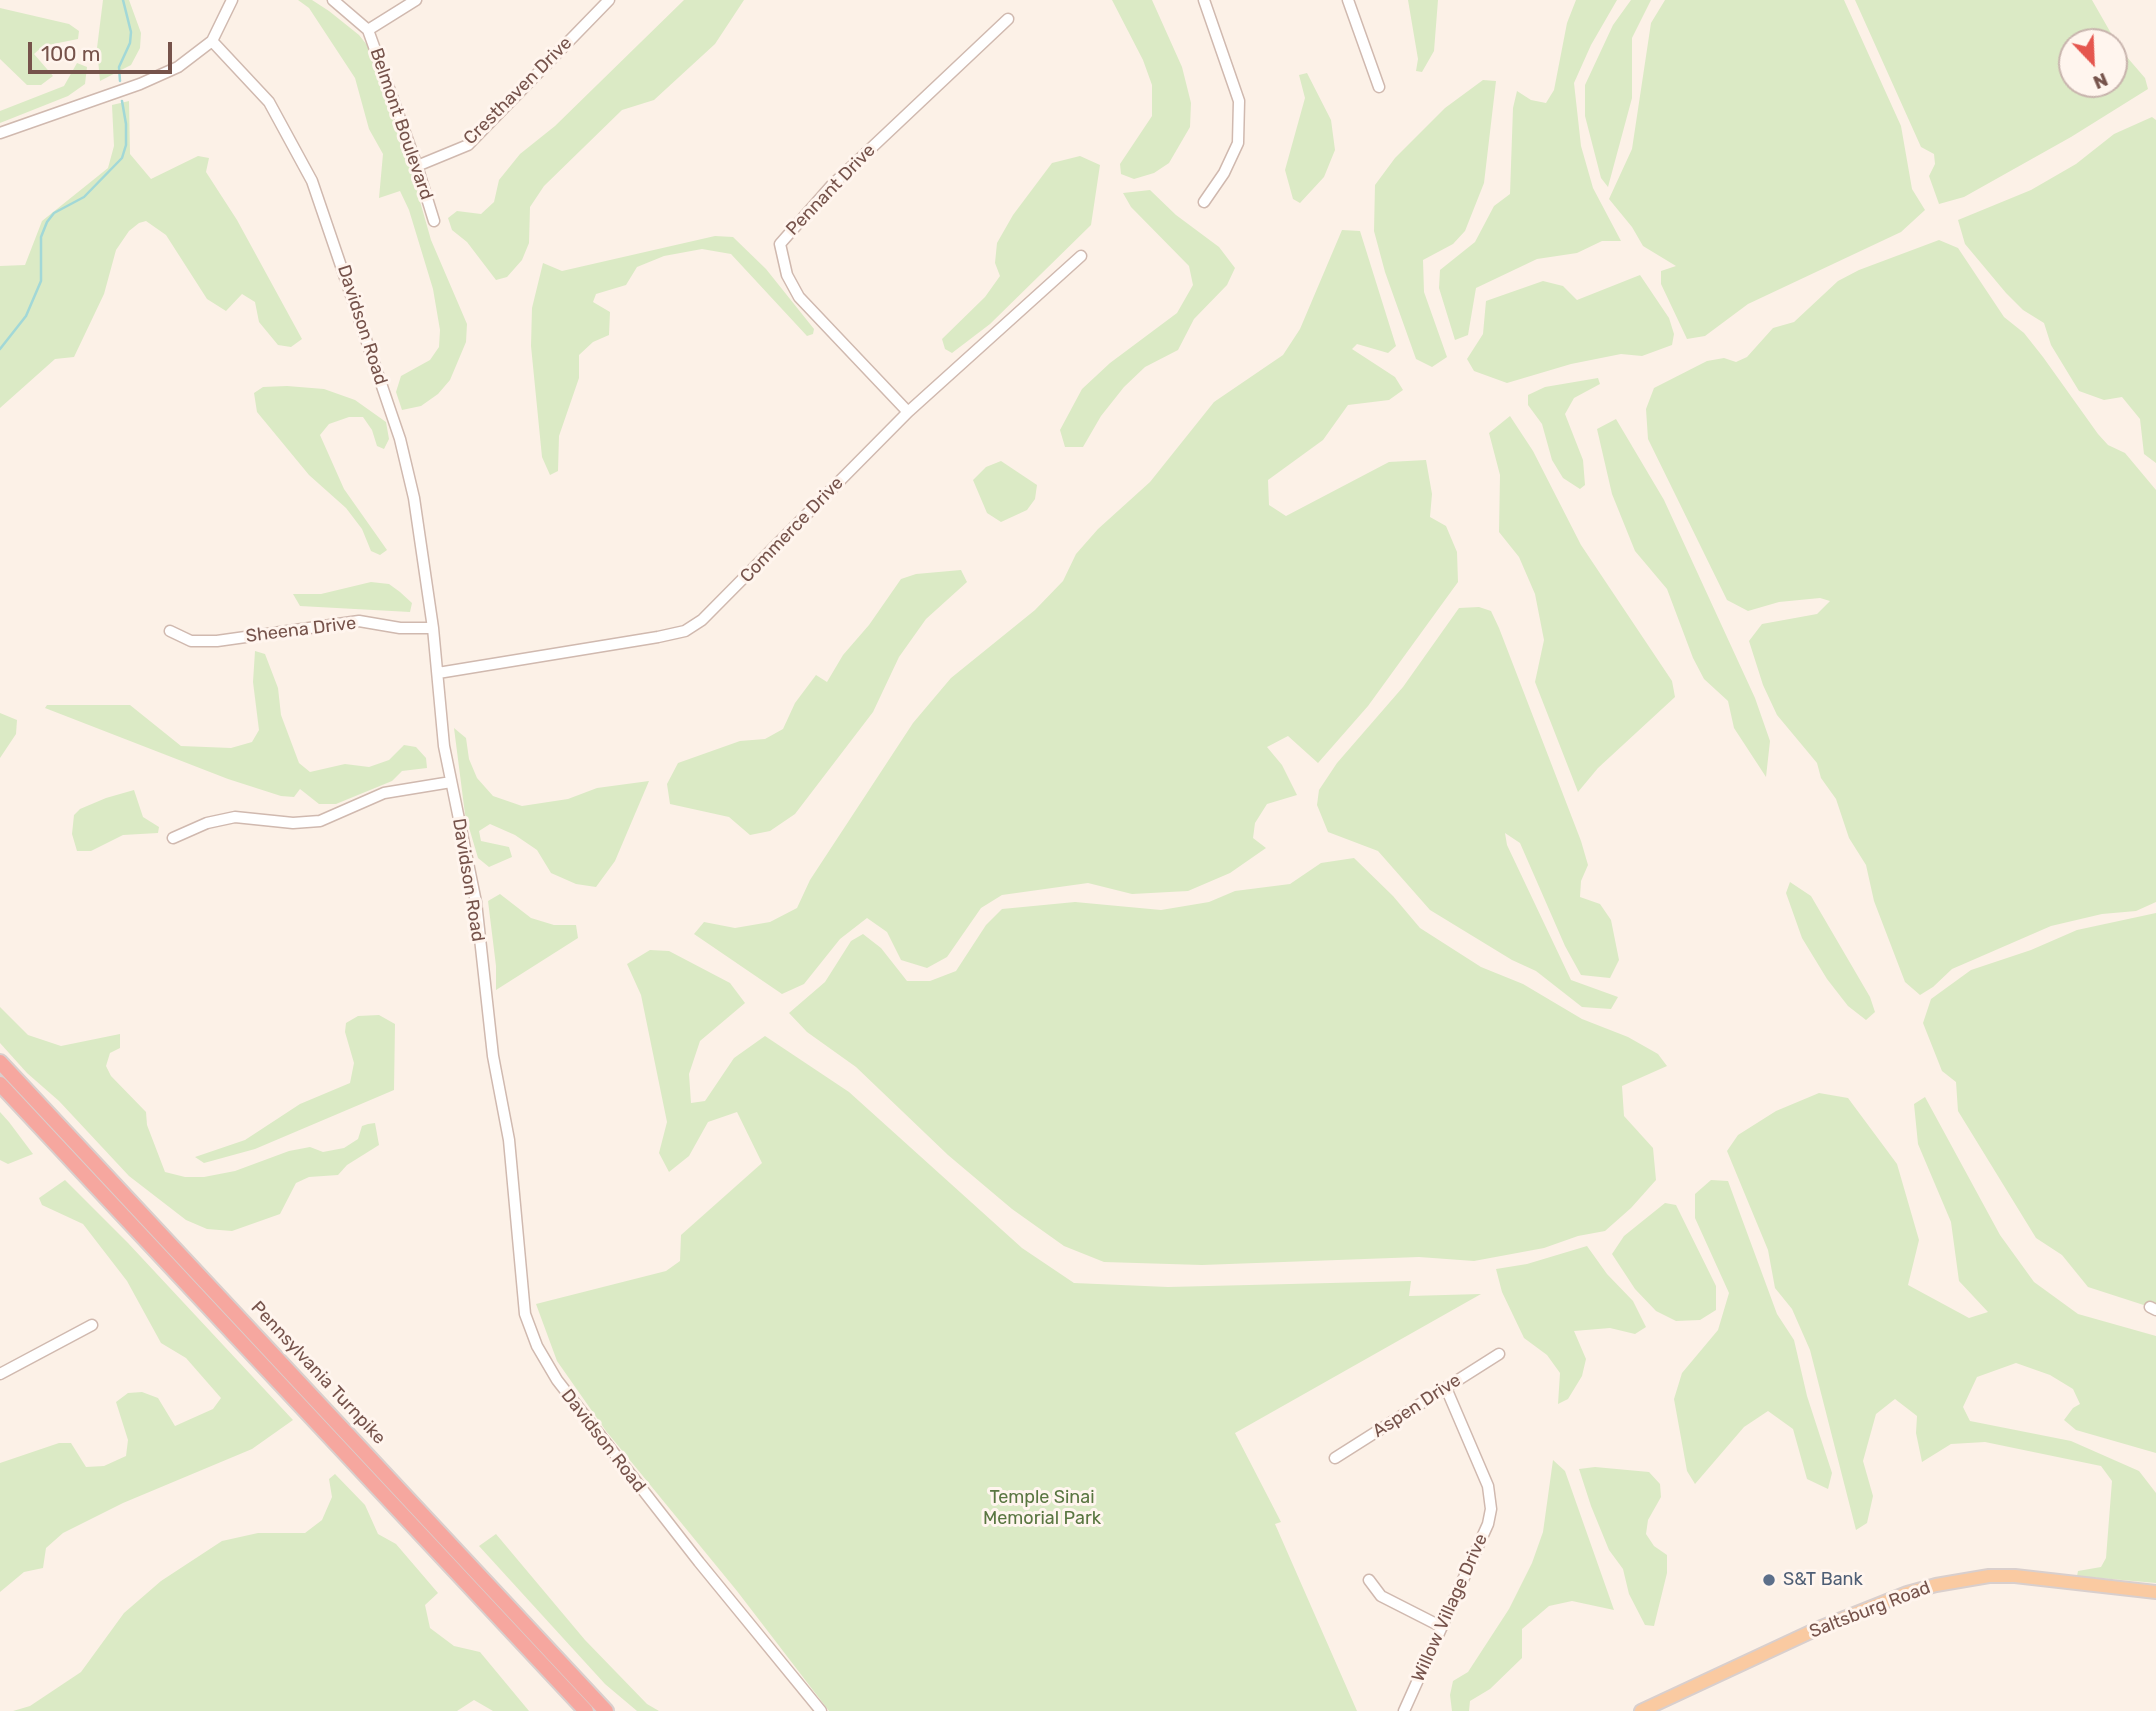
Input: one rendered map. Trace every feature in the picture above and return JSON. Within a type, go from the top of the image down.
[{"type":"highway","name":"Pennsylvania Turnpike","points":[[0,1062],[606,1711]]},
{"type":"highway","name":"Pennsylvania Turnpike","points":[[0,1084],[586,1711]]},
{"type":"main road","name":"Saltsburg Road","points":[[1641,1711],[1819,1628],[1907,1593],[1936,1585],[1976,1578],[2015,1576],[2156,1592]]},
{"type":"street","points":[[0,133],[140,84],[178,67],[212,41],[228,15],[232,0]]},
{"type":"street","name":"Belmont Boulevard","points":[[333,0],[368,30],[417,166],[434,222]]},
{"type":"street","points":[[368,30],[416,0]]},
{"type":"street","name":"Cresthaven Drive","points":[[417,166],[468,145],[609,0]]},
{"type":"street","points":[[1204,0],[1239,102],[1238,143],[1224,173],[1204,202]]},
{"type":"street","points":[[1348,0],[1379,87]]},
{"type":"street","name":"Pennant Drive","points":[[908,412],[799,297],[786,275],[780,244],[831,186],[1008,19]]},
{"type":"street","name":"Davidson Road","points":[[212,41],[268,102],[295,145],[316,191],[401,447],[414,498],[451,782],[475,902],[488,1021],[519,1220],[525,1314],[536,1344],[557,1380],[821,1711]]},
{"type":"street","name":"Commerce Drive","points":[[438,673],[685,631],[702,620],[908,412],[1082,256]]},
{"type":"street","name":"Sheena Drive","points":[[170,631],[191,641],[217,641],[359,621],[400,628],[433,628]]},
{"type":"street","points":[[173,838],[207,823],[235,817],[293,823],[320,821],[384,793],[451,782]]},
{"type":"street","points":[[0,1374],[92,1325]]},
{"type":"street","name":"Aspen Drive","points":[[1335,1458],[1499,1354]]},
{"type":"street","name":"Willow Village Drive","points":[[1404,1711],[1489,1524],[1491,1509],[1488,1486],[1446,1388]]},
{"type":"street","points":[[1369,1580],[1381,1596],[1442,1626]]},
{"type":"green space","points":[[103,0],[129,0],[141,33],[140,48],[131,65],[100,81],[97,48]]},
{"type":"green space","points":[[298,0],[312,0],[329,11],[359,35],[371,50],[400,131],[431,240],[467,324],[466,342],[450,380],[438,394],[421,406],[402,410],[396,392],[401,376],[430,360],[439,347],[440,330],[433,289],[409,210],[400,191],[379,198],[383,154],[369,129],[355,78],[309,8]]},
{"type":"green space","points":[[684,0],[744,0],[715,44],[654,100],[622,110],[544,186],[530,207],[529,243],[522,260],[507,277],[496,280],[467,242],[452,230],[448,218],[457,211],[481,214],[494,202],[499,180],[520,154],[555,126]]},
{"type":"green space","points":[[1112,0],[1152,0],[1182,67],[1191,103],[1190,127],[1169,163],[1154,173],[1134,179],[1121,174],[1120,164],[1152,116],[1152,85],[1143,60]]},
{"type":"green space","points":[[1408,0],[1438,0],[1434,51],[1422,72],[1416,71],[1418,59]]},
{"type":"green space","points":[[1576,0],[1617,0],[1591,45],[1574,83],[1581,146],[1593,188],[1621,241],[1602,241],[1577,253],[1537,259],[1476,288],[1468,335],[1455,340],[1439,288],[1440,270],[1475,242],[1494,206],[1510,194],[1513,108],[1517,91],[1531,100],[1546,103],[1554,90],[1567,23]]},
{"type":"green space","points":[[1631,0],[1651,0],[1632,38],[1632,98],[1608,187],[1601,178],[1585,116],[1585,85],[1613,25]]},
{"type":"green space","points":[[1665,0],[1844,0],[1901,126],[1912,189],[1925,210],[1901,232],[1748,304],[1705,336],[1687,339],[1661,284],[1661,271],[1676,266],[1643,246],[1632,227],[1609,199],[1632,149],[1651,23]]},
{"type":"green space","points":[[1855,0],[2092,0],[2108,28],[2058,28],[2058,98],[2128,98],[2128,58],[2145,78],[2148,89],[2071,137],[1964,197],[1939,204],[1929,176],[1935,164],[1934,154],[1921,147]]},
{"type":"green space","points":[[0,8],[69,24],[79,31],[78,39],[43,46],[34,54],[53,76],[41,85],[27,85],[0,59]]},
{"type":"green space","points":[[77,63],[87,67],[85,84],[68,96],[0,123],[0,111],[64,86]]},
{"type":"green space","points":[[1307,73],[1331,120],[1335,150],[1324,177],[1300,203],[1293,199],[1285,170],[1305,98],[1299,75]]},
{"type":"green space","points":[[1483,80],[1496,81],[1484,183],[1465,231],[1453,244],[1423,260],[1424,292],[1447,357],[1432,367],[1416,359],[1385,272],[1374,231],[1375,185],[1395,158],[1445,108]]},
{"type":"green space","points":[[129,101],[130,154],[151,179],[198,156],[209,158],[206,172],[237,220],[302,339],[291,347],[278,345],[259,322],[255,302],[242,294],[226,311],[207,299],[166,235],[146,221],[129,231],[116,250],[104,294],[74,357],[55,359],[0,408],[0,266],[25,265],[42,221],[108,168],[114,146],[112,105]]},
{"type":"green space","points":[[2152,117],[2156,120],[2156,463],[2144,454],[2140,419],[2122,397],[2104,400],[2079,391],[2051,345],[2044,323],[2023,310],[2006,293],[1965,244],[1958,220],[2031,190],[2076,164],[2114,134]]},
{"type":"green space","points":[[1080,156],[1100,165],[1091,225],[990,324],[952,353],[945,349],[942,339],[985,297],[1000,276],[995,263],[997,243],[1013,215],[1052,163]]},
{"type":"green space","points":[[1150,190],[1176,215],[1219,247],[1235,268],[1227,285],[1194,319],[1178,350],[1145,367],[1124,387],[1101,416],[1083,447],[1065,447],[1060,430],[1082,389],[1110,363],[1177,313],[1193,285],[1189,266],[1131,207],[1123,193]]},
{"type":"green space","points":[[1342,230],[1360,231],[1396,346],[1388,353],[1357,344],[1352,349],[1395,377],[1403,390],[1389,400],[1348,405],[1323,440],[1268,480],[1269,505],[1286,516],[1389,462],[1426,460],[1432,494],[1430,517],[1446,526],[1457,552],[1458,582],[1368,706],[1318,763],[1288,736],[1267,747],[1282,765],[1297,795],[1267,804],[1255,823],[1253,838],[1266,848],[1230,873],[1188,891],[1132,894],[1088,883],[1002,895],[981,908],[947,957],[927,968],[901,960],[887,932],[867,918],[840,939],[804,984],[782,994],[694,934],[704,922],[735,928],[770,922],[797,908],[810,880],[913,723],[951,678],[1035,610],[1063,581],[1076,554],[1098,529],[1150,482],[1214,402],[1283,355],[1300,329]]},
{"type":"green space","points":[[715,236],[733,237],[766,269],[814,329],[813,334],[807,336],[731,254],[702,249],[664,256],[637,267],[626,285],[596,294],[593,302],[610,312],[609,335],[593,342],[579,355],[579,378],[559,436],[558,471],[550,475],[542,457],[531,346],[532,308],[543,263],[562,271]]},
{"type":"green space","points":[[1939,240],[1958,248],[2004,317],[2024,333],[2098,434],[2108,445],[2125,453],[2156,490],[2156,902],[2136,911],[2102,914],[2051,926],[1952,969],[1920,995],[1905,982],[1874,901],[1866,865],[1849,838],[1836,799],[1821,778],[1817,763],[1777,715],[1763,685],[1749,641],[1762,624],[1817,614],[1830,601],[1820,598],[1779,602],[1748,611],[1727,600],[1648,439],[1646,409],[1654,388],[1707,361],[1724,358],[1736,362],[1747,357],[1773,328],[1794,322],[1838,281],[1859,270]]},
{"type":"green space","points":[[1640,275],[1669,318],[1674,334],[1672,345],[1642,356],[1621,354],[1571,364],[1507,383],[1474,371],[1467,359],[1483,334],[1486,301],[1543,281],[1563,286],[1577,300]]},
{"type":"green space","points":[[1598,378],[1600,384],[1574,398],[1565,414],[1583,460],[1585,485],[1580,489],[1563,478],[1552,460],[1542,424],[1528,405],[1528,395],[1545,387]]},
{"type":"green space","points":[[263,387],[324,389],[355,400],[386,422],[389,439],[384,449],[377,446],[372,430],[363,417],[349,417],[329,424],[320,435],[344,489],[387,550],[380,555],[371,551],[362,529],[346,508],[309,475],[257,412],[254,393]]},
{"type":"green space","points":[[1510,416],[1533,451],[1581,545],[1672,681],[1675,697],[1598,768],[1578,792],[1535,682],[1544,640],[1535,594],[1519,557],[1499,532],[1500,475],[1489,433]]},
{"type":"green space","points":[[1616,419],[1664,500],[1755,698],[1770,741],[1766,777],[1734,728],[1728,701],[1704,679],[1693,658],[1667,589],[1635,551],[1612,494],[1597,429]]},
{"type":"green space","points":[[1001,461],[1037,485],[1035,499],[1027,510],[1001,522],[987,513],[973,480],[986,467]]},
{"type":"green space","points":[[961,570],[967,582],[926,619],[899,657],[873,712],[795,814],[770,831],[750,835],[729,817],[670,804],[667,784],[678,763],[740,741],[765,739],[783,729],[795,703],[816,675],[827,682],[843,655],[869,625],[901,579],[916,574]]},
{"type":"green space","points":[[371,582],[389,584],[400,592],[412,603],[410,612],[300,606],[293,594],[321,594]]},
{"type":"green space","points":[[1479,607],[1491,611],[1499,628],[1581,841],[1588,865],[1581,881],[1580,897],[1600,904],[1611,920],[1619,960],[1610,978],[1581,975],[1565,946],[1520,843],[1505,833],[1507,845],[1571,980],[1618,997],[1611,1009],[1582,1007],[1536,971],[1512,960],[1430,910],[1378,851],[1328,832],[1317,805],[1319,790],[1337,763],[1403,687],[1459,608]]},
{"type":"green space","points":[[255,651],[265,654],[278,688],[281,715],[299,763],[310,772],[345,764],[369,767],[389,760],[404,745],[416,747],[426,758],[427,768],[402,771],[392,781],[336,804],[319,804],[300,789],[294,797],[281,796],[228,779],[45,708],[47,705],[130,705],[181,746],[231,748],[252,742],[259,730],[253,682]]},
{"type":"green space","points":[[0,713],[17,720],[16,734],[0,758]]},
{"type":"green space","points":[[454,728],[466,738],[469,759],[477,778],[493,796],[522,806],[568,799],[597,788],[649,781],[615,861],[596,887],[576,884],[551,873],[537,850],[515,835],[490,824],[479,831],[481,841],[509,847],[512,857],[489,867],[478,858],[465,814]]},
{"type":"green space","points":[[134,790],[143,817],[159,827],[158,833],[123,835],[91,851],[77,851],[72,834],[74,815],[80,809],[106,798]]},
{"type":"green space","points":[[1354,858],[1393,896],[1420,928],[1481,967],[1523,984],[1582,1019],[1628,1037],[1658,1054],[1667,1066],[1622,1086],[1624,1116],[1653,1148],[1656,1180],[1631,1208],[1605,1231],[1578,1236],[1544,1248],[1474,1261],[1419,1257],[1202,1265],[1104,1262],[1064,1246],[1012,1209],[948,1155],[856,1067],[807,1032],[789,1013],[825,982],[851,941],[863,934],[881,948],[907,981],[930,981],[956,971],[986,925],[1002,909],[1075,902],[1161,910],[1209,902],[1235,891],[1290,884],[1321,863]]},
{"type":"green space","points":[[1790,882],[1811,896],[1870,997],[1875,1012],[1866,1020],[1848,1006],[1827,979],[1802,938],[1786,893]]},
{"type":"green space","points":[[500,894],[531,918],[554,925],[576,925],[578,938],[496,990],[496,966],[488,901]]},
{"type":"green space","points":[[2156,913],[2156,1309],[2088,1287],[2062,1255],[2036,1238],[1958,1111],[1956,1082],[1942,1071],[1923,1023],[1931,999],[1971,970],[2031,950],[2077,930]]},
{"type":"green space","name":"Temple Sinai Memorial Park","points":[[650,950],[669,951],[730,983],[745,1003],[700,1041],[689,1074],[691,1103],[705,1101],[734,1058],[765,1036],[849,1092],[1022,1248],[1074,1283],[1168,1287],[1411,1281],[1409,1296],[1481,1294],[1235,1433],[1281,1522],[1275,1524],[1357,1711],[829,1711],[737,1591],[606,1431],[557,1361],[536,1304],[666,1271],[680,1261],[681,1235],[762,1163],[737,1112],[708,1122],[689,1156],[669,1172],[659,1153],[667,1122],[641,995],[627,964]]},
{"type":"green space","points":[[0,1007],[28,1035],[61,1046],[120,1034],[120,1048],[110,1053],[106,1066],[111,1076],[146,1112],[147,1125],[165,1172],[185,1177],[204,1177],[235,1171],[289,1151],[310,1147],[323,1152],[344,1148],[358,1139],[362,1126],[375,1123],[379,1145],[347,1165],[338,1175],[309,1177],[296,1183],[280,1214],[232,1231],[207,1229],[186,1220],[129,1176],[59,1101],[27,1073],[0,1043]]},
{"type":"green space","points":[[379,1015],[395,1024],[394,1090],[255,1149],[204,1163],[195,1157],[245,1140],[300,1104],[350,1083],[354,1063],[345,1032],[346,1023],[358,1016]]},
{"type":"green space","points":[[1819,1093],[1848,1098],[1897,1164],[1919,1240],[1908,1285],[1969,1318],[1988,1312],[1959,1281],[1951,1222],[1918,1144],[1914,1104],[1925,1097],[2000,1235],[2034,1282],[2078,1314],[2156,1336],[2156,1453],[2076,1430],[2064,1420],[2073,1408],[2080,1404],[2073,1389],[2050,1375],[2016,1363],[1977,1377],[1963,1407],[1970,1421],[2071,1441],[2139,1471],[2156,1493],[2156,1583],[2077,1576],[2078,1571],[2101,1567],[2106,1558],[2112,1481],[2101,1466],[1985,1442],[1951,1444],[1922,1462],[1916,1433],[1917,1416],[1895,1399],[1876,1414],[1863,1461],[1873,1496],[1867,1523],[1856,1530],[1810,1350],[1792,1309],[1775,1288],[1768,1250],[1727,1151],[1738,1135],[1776,1111]]},
{"type":"green space","points":[[0,1112],[33,1154],[8,1164],[0,1160]]},
{"type":"green space","points":[[65,1180],[128,1243],[293,1420],[252,1449],[123,1503],[63,1533],[46,1548],[43,1568],[24,1572],[0,1592],[0,1463],[59,1443],[71,1443],[86,1467],[104,1466],[126,1456],[128,1440],[116,1402],[128,1393],[142,1392],[158,1398],[175,1426],[213,1409],[221,1398],[186,1358],[161,1343],[127,1281],[83,1224],[42,1205],[39,1198]]},
{"type":"green space","points":[[1711,1180],[1728,1181],[1777,1314],[1794,1340],[1807,1396],[1832,1473],[1828,1489],[1807,1479],[1793,1429],[1768,1411],[1744,1427],[1695,1484],[1687,1471],[1674,1399],[1682,1373],[1718,1330],[1729,1293],[1695,1218],[1695,1194]]},
{"type":"green space","points":[[1665,1203],[1676,1205],[1716,1286],[1716,1310],[1700,1320],[1676,1321],[1656,1311],[1635,1289],[1612,1254],[1624,1236]]},
{"type":"green space","points":[[1587,1246],[1607,1274],[1633,1301],[1646,1327],[1635,1334],[1610,1328],[1574,1331],[1586,1359],[1582,1376],[1568,1399],[1558,1404],[1560,1373],[1547,1355],[1524,1338],[1502,1292],[1496,1269],[1527,1264]]},
{"type":"green space","points":[[1553,1460],[1565,1471],[1614,1610],[1572,1601],[1549,1606],[1522,1629],[1522,1658],[1490,1689],[1470,1701],[1469,1711],[1452,1711],[1450,1695],[1453,1681],[1468,1672],[1509,1609],[1532,1563],[1543,1532]]},
{"type":"green space","points":[[1595,1467],[1649,1472],[1660,1484],[1661,1497],[1648,1520],[1646,1534],[1654,1546],[1667,1555],[1667,1573],[1654,1626],[1645,1625],[1629,1594],[1623,1569],[1609,1550],[1591,1506],[1579,1469]]},
{"type":"green space","points":[[335,1474],[365,1505],[378,1534],[396,1544],[438,1593],[425,1605],[430,1628],[454,1646],[480,1652],[529,1711],[493,1711],[474,1700],[457,1711],[13,1711],[30,1706],[81,1672],[124,1613],[161,1581],[222,1541],[258,1533],[305,1533],[322,1520],[332,1497],[329,1479]]},
{"type":"green space","points":[[496,1534],[585,1640],[647,1704],[659,1711],[637,1711],[605,1684],[479,1546]]},
{"type":"waterway","points":[[120,81],[119,67],[130,43],[131,32],[123,0]]},
{"type":"waterway","points":[[0,349],[26,316],[41,281],[41,237],[47,222],[54,213],[84,197],[122,158],[126,145],[122,101]]},
{"type":"place","name":"S&T Bank","points":[[1769,1580]]}]
